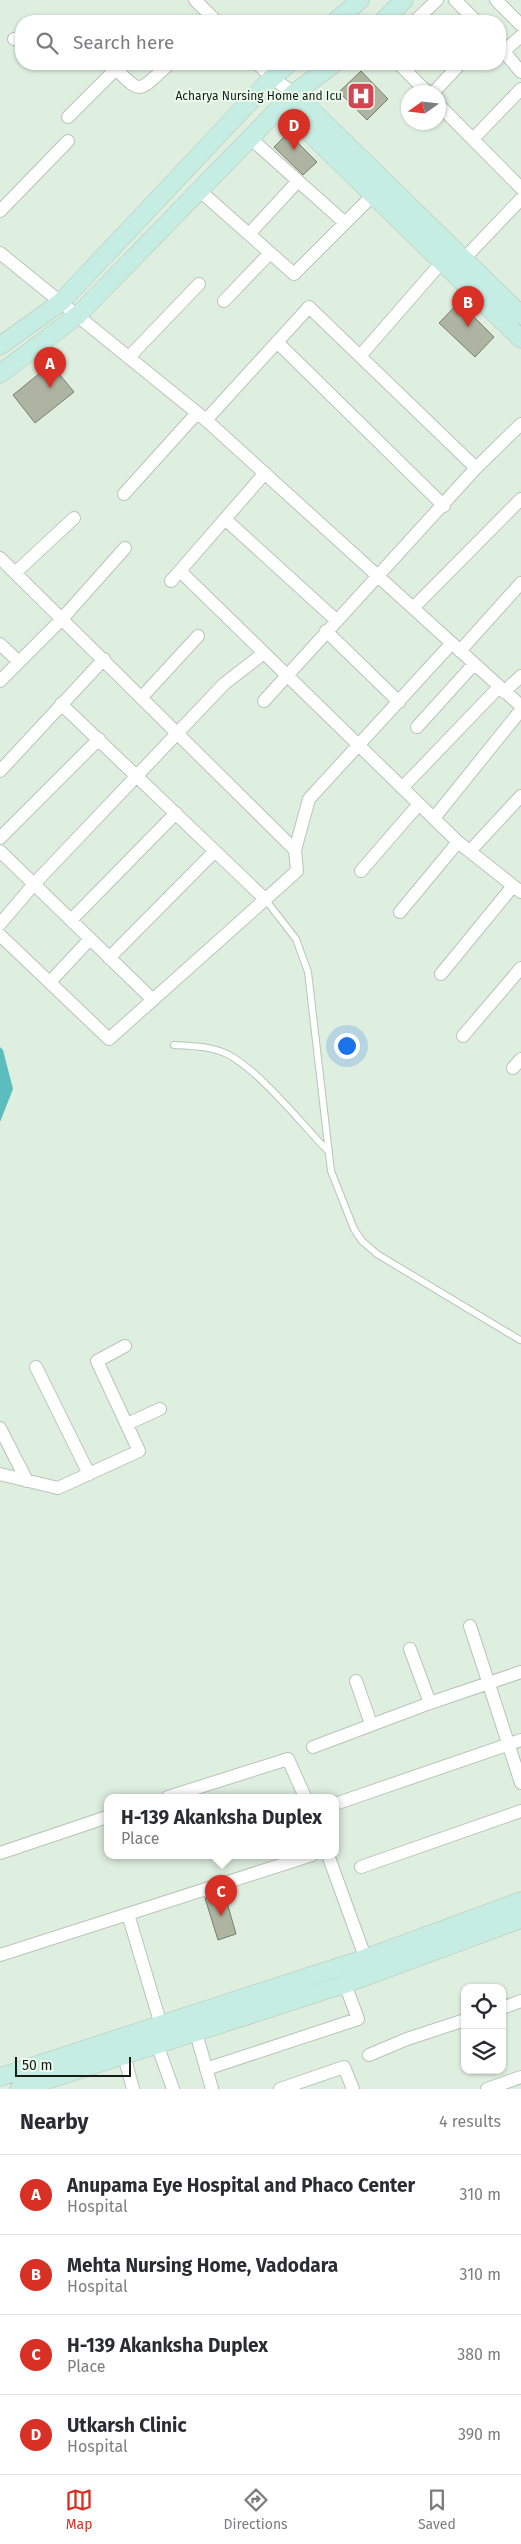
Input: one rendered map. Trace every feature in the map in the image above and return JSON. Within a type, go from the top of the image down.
[{"type":"street","points":[[195,0],[210,15]]},
{"type":"street","points":[[343,15],[360,0]]},
{"type":"street","points":[[390,15],[404,0]]},
{"type":"street","points":[[422,15],[437,0]]},
{"type":"street","points":[[455,0],[470,15]]},
{"type":"street","points":[[496,0],[521,24]]},
{"type":"street","points":[[506,46],[521,36]]},
{"type":"street","points":[[506,54],[521,72]]},
{"type":"street","points":[[68,117],[109,70]]},
{"type":"street","points":[[117,70],[129,84],[140,88],[147,85],[163,70]]},
{"type":"street","points":[[264,70],[294,93],[521,339]]},
{"type":"street","points":[[0,346],[61,302],[281,70]]},
{"type":"street","points":[[0,374],[78,315],[294,93],[326,70]]},
{"type":"street","points":[[405,70],[420,85]]},
{"type":"street","points":[[440,85],[454,70]]},
{"type":"street","points":[[272,78],[282,106],[373,195],[452,264],[521,315]]},
{"type":"street","points":[[473,139],[521,89]]},
{"type":"street","points":[[446,112],[521,188]]},
{"type":"street","points":[[250,138],[344,222]]},
{"type":"street","points":[[0,211],[68,141]]},
{"type":"street","points":[[249,234],[298,181]]},
{"type":"street","points":[[199,190],[294,274],[373,195]]},
{"type":"street","points":[[360,356],[452,264],[521,199]]},
{"type":"street","points":[[0,253],[202,417],[378,575],[521,708],[434,818]]},
{"type":"street","points":[[224,301],[270,253]]},
{"type":"street","points":[[129,357],[199,284]]},
{"type":"street","points":[[124,494],[277,342],[309,307],[476,468]]},
{"type":"street","points":[[277,342],[444,506]]},
{"type":"street","points":[[264,701],[286,674],[444,506],[476,468],[521,424]]},
{"type":"street","points":[[171,581],[265,474]]},
{"type":"street","points":[[413,608],[521,499]]},
{"type":"street","points":[[15,573],[74,518]]},
{"type":"street","points":[[226,519],[336,620]]},
{"type":"street","points":[[0,682],[61,620],[125,548]]},
{"type":"street","points":[[0,558],[296,850]]},
{"type":"street","points":[[180,571],[458,842],[517,889],[441,974]]},
{"type":"street","points":[[0,935],[109,1039],[297,871],[296,850],[309,799],[399,702],[521,583]]},
{"type":"street","points":[[326,631],[399,702]]},
{"type":"street","points":[[141,698],[198,636]]},
{"type":"street","points":[[0,644],[19,662]]},
{"type":"street","points":[[0,924],[34,884],[224,684],[264,653]]},
{"type":"street","points":[[0,771],[104,659]]},
{"type":"street","points":[[416,728],[474,664]]},
{"type":"street","points":[[402,788],[502,689],[521,676]]},
{"type":"street","points":[[61,704],[265,899]]},
{"type":"street","points":[[0,838],[99,739]]},
{"type":"street","points":[[470,851],[521,796]]},
{"type":"street","points":[[361,871],[419,804]]},
{"type":"street","points":[[71,920],[176,813]]},
{"type":"street","points":[[400,912],[458,842]]},
{"type":"street","points":[[0,851],[153,1000]]},
{"type":"street","points":[[109,958],[215,851]]},
{"type":"street","points":[[50,982],[90,939]]},
{"type":"street","points":[[463,1036],[521,968]]},
{"type":"street","points":[[0,1474],[58,1488],[139,1451],[96,1362],[125,1346]]},
{"type":"street","points":[[36,1367],[89,1474]]},
{"type":"street","points":[[127,1424],[160,1408]]},
{"type":"street","points":[[0,1428],[26,1481]]},
{"type":"street","points":[[470,1626],[521,1784]]},
{"type":"street","points":[[410,1649],[430,1703]]},
{"type":"street","points":[[313,1747],[371,1724],[521,1672]]},
{"type":"street","points":[[356,1681],[371,1724]]},
{"type":"street","points":[[339,1803],[521,1740]]},
{"type":"street","points":[[177,1794],[288,1759],[304,1794]]},
{"type":"street","points":[[361,1867],[521,1811]]},
{"type":"street","points":[[0,1853],[104,1818]]},
{"type":"street","points":[[0,1955],[300,1859]]},
{"type":"street","points":[[329,1859],[369,1967]]},
{"type":"street","points":[[19,2089],[345,1984],[369,1967],[521,1900]]},
{"type":"street","points":[[128,1914],[161,2025]]},
{"type":"street","points":[[0,2077],[161,2025],[369,1967],[521,1919]]},
{"type":"street","points":[[206,2069],[358,2019],[345,1984]]},
{"type":"street","points":[[506,2007],[521,2002]]},
{"type":"street","points":[[369,2056],[408,2039],[461,2021]]},
{"type":"street","points":[[196,2033],[212,2089]]},
{"type":"street","points":[[158,2044],[173,2089]]},
{"type":"street","points":[[124,2055],[134,2089]]},
{"type":"street","points":[[280,2089],[314,2084],[344,2067],[353,2089]]},
{"type":"street","points":[[487,2089],[521,2077]]},
{"type":"lane","points":[[265,899],[296,939],[308,972],[327,1150],[336,1187],[354,1229],[362,1241],[377,1254],[520,1340]]},
{"type":"lane","points":[[174,1045],[205,1047],[226,1053],[246,1066],[327,1150]]},
{"type":"water","points":[[0,1047],[3,1050],[13,1089],[0,1122]]},
{"type":"building","points":[[361,71],[388,99],[367,120],[339,92]]},
{"type":"building","points":[[288,133],[317,162],[303,175],[274,147]]},
{"type":"building","points":[[459,302],[494,337],[475,357],[439,323]]},
{"type":"building","points":[[51,364],[74,392],[35,423],[13,395]]},
{"type":"building","points":[[224,1892],[236,1934],[218,1940],[205,1898]]},
{"type":"place","name":"Acharya Nursing Home and Icu","points":[[361,96]]},
{"type":"place","name":"Utkarsh Clinic","points":[[294,150]]},
{"type":"place","name":"Mehta Nursing Home, Vadodara","points":[[468,327]]},
{"type":"place","name":"Anupama Eye Hospital and Phaco Center","points":[[50,388]]},
{"type":"place","name":"H-139 Akanksha Duplex","points":[[221,1916]]}]
